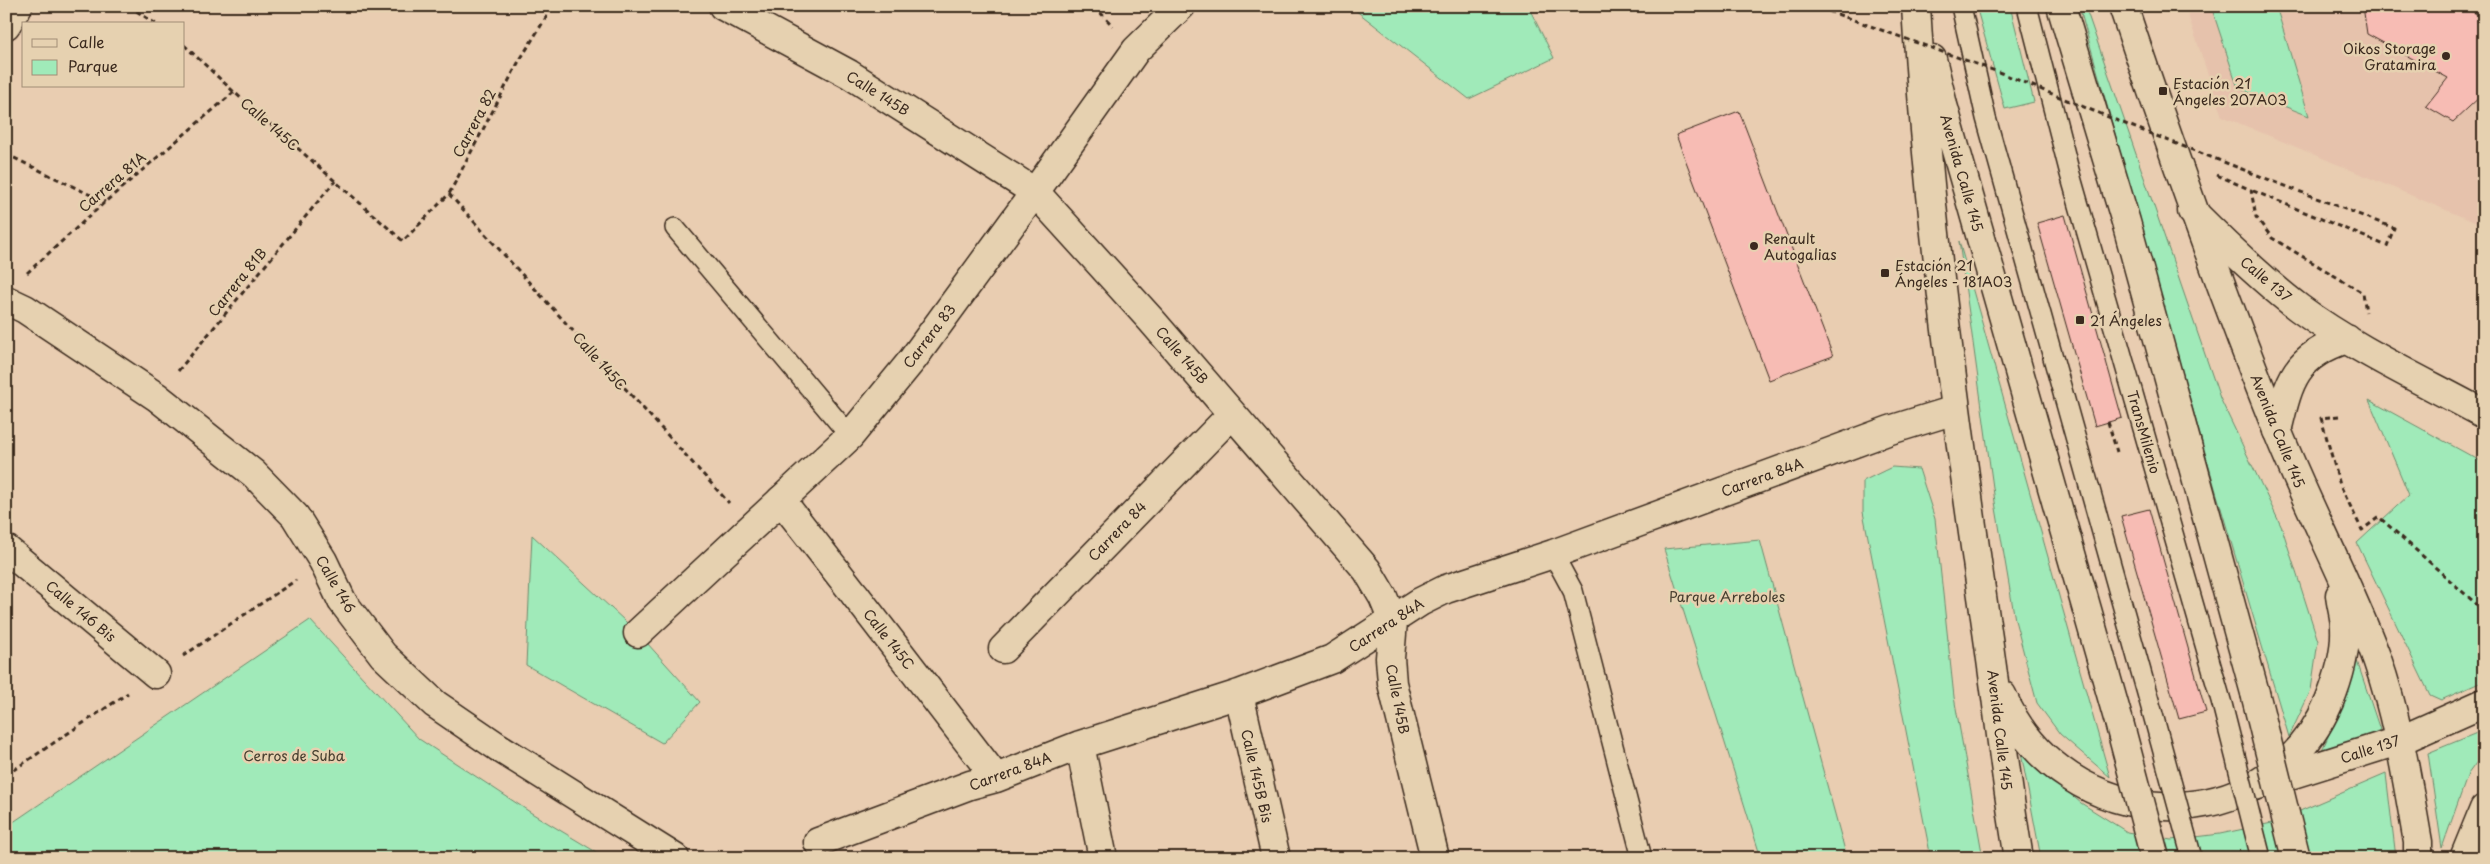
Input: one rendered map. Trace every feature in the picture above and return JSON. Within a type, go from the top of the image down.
[{"type":"street","points":[[6,25],[18,6]]},
{"type":"street","name":"Calle 145B","points":[[723,6],[849,74],[1035,192],[1152,321],[1367,570],[1384,598],[1393,621],[1390,658],[1392,683],[1435,858]]},
{"type":"street","name":"Carrera 83","points":[[638,633],[850,436],[912,359],[1035,192],[1136,50],[1181,6]]},
{"type":"street","name":"Avenida Calle 145","points":[[1918,6],[1922,112],[1955,410],[1991,655],[2008,793],[2019,858]]},
{"type":"street","name":"Avenida Calle 145","points":[[1918,6],[1946,115],[2119,722],[2155,858]]},
{"type":"street","points":[[2061,6],[2126,222],[2255,693],[2296,858]]},
{"type":"street","name":"Avenida Calle 145","points":[[2124,6],[2192,210],[2277,431],[2310,508],[2347,583],[2370,644],[2401,740],[2418,842],[2418,858]]},
{"type":"street","name":"Calle 137","points":[[2192,210],[2224,244],[2275,289],[2347,339],[2484,414]]},
{"type":"street","name":"Calle 146","points":[[13,290],[25,309],[157,397],[254,474],[295,516],[323,561],[342,601],[383,655],[436,704],[498,747],[675,858]]},
{"type":"street","points":[[2277,431],[2287,392],[2295,374],[2306,360],[2323,347],[2347,339]]},
{"type":"street","name":"Carrera 84A","points":[[818,842],[996,778],[1080,745],[1239,694],[1332,659],[1446,589],[1553,554],[1880,434],[1955,410]]},
{"type":"street","name":"Carrera 84","points":[[1003,649],[1232,414]]},
{"type":"street","name":"Calle 145C","points":[[781,500],[996,778]]},
{"type":"street","points":[[1991,655],[2002,696],[2023,734],[2053,765],[2088,788],[2129,803],[2171,808],[2214,802],[2254,786],[2288,761],[2318,725],[2338,680],[2345,629],[2339,588],[2310,508]]},
{"type":"street","name":"Calle 146 Bis","points":[[6,549],[156,674]]},
{"type":"street","name":"Calle 145B Bis","points":[[1239,694],[1276,858]]},
{"type":"street","name":"Calle 137","points":[[2254,786],[2401,740],[2484,703]]},
{"type":"street","points":[[1080,745],[1103,858]]},
{"type":"street","points":[[2464,858],[2484,809]]},
{"type":"lane","points":[[1961,6],[1986,118],[2192,858]]},
{"type":"lane","name":"TransMilenio","points":[[2027,6],[2070,174],[2222,704],[2261,858]]},
{"type":"lane","points":[[675,228],[850,436]]},
{"type":"lane","points":[[1553,554],[1573,591],[1642,858]]},
{"type":"path","points":[[129,6],[153,22]]},
{"type":"path","name":"Carrera 82","points":[[403,241],[449,194],[518,63],[553,6]]},
{"type":"path","points":[[1823,6],[1823,8],[2002,73],[2123,123],[2394,228],[2387,246],[2251,190],[2256,217],[2272,238],[2363,293]]},
{"type":"path","name":"Calle 145C","points":[[185,46],[234,92],[403,241]]},
{"type":"path","name":"Carrera 81A","points":[[13,290],[105,202],[234,92]]},
{"type":"path","points":[[6,154],[105,202]]},
{"type":"path","name":"Carrera 81B","points":[[157,397],[335,181]]},
{"type":"path","name":"Calle 145C","points":[[449,194],[751,528]]},
{"type":"path","points":[[2339,416],[2321,418],[2340,485],[2362,530],[2379,517],[2484,611]]},
{"type":"shaded area","points":[[2185,6],[2484,6],[2484,226],[2222,116]]},
{"type":"green space","points":[[1350,6],[1528,6],[1554,58],[1469,99]]},
{"type":"green space","points":[[1976,6],[2010,6],[2034,102],[2005,109]]},
{"type":"green space","points":[[2079,6],[2085,6],[2220,398],[2282,528],[2318,641],[2311,690],[2289,737],[2215,488]]},
{"type":"green space","points":[[2211,6],[2276,6],[2309,116],[2238,88]]},
{"type":"green space","points":[[1959,241],[2110,777],[2060,734],[2037,703],[2015,620],[1995,502]]},
{"type":"green space","points":[[2369,400],[2484,463],[2484,681],[2441,700],[2430,695],[2357,543],[2409,495]]},
{"type":"green space","points":[[1892,467],[1919,469],[1935,519],[1954,697],[1983,858],[1931,858],[1863,512],[1863,481]]},
{"type":"green space","points":[[532,535],[638,633],[700,702],[662,743],[526,665]]},
{"type":"green space","name":"Parque Arreboles","points":[[1760,540],[1847,858],[1761,858],[1664,549]]},
{"type":"green space","name":"Cerros de Suba","points":[[310,620],[419,739],[533,814],[606,858],[6,858],[6,827]]},
{"type":"green space","points":[[2352,646],[2380,730],[2317,761],[2340,706],[2348,677]]},
{"type":"green space","points":[[2484,730],[2484,752],[2468,774],[2442,848],[2428,753]]},
{"type":"green space","points":[[2021,753],[2081,803],[2127,832],[2171,840],[2220,834],[2272,823],[2386,774],[2396,858],[2041,858]]},
{"type":"building","name":"Oikos Storage Gratamira","points":[[2363,6],[2462,6],[2484,18],[2484,93],[2453,122],[2426,106],[2448,78],[2367,34]]},
{"type":"building","name":"Renault Autogalias","points":[[1739,111],[1833,356],[1769,380],[1676,135]]},
{"type":"building","name":"21 Ángeles","points":[[2065,215],[2122,418],[2095,426],[2037,223]]},
{"type":"building","points":[[2149,509],[2206,712],[2179,719],[2121,516]]},
{"type":"place","name":"Oikos Storage Gratamira","points":[[2446,56]]},
{"type":"place","name":"Estación 21 Ángeles 207A03","points":[[2163,91]]},
{"type":"place","name":"Renault Autogalias","points":[[1754,246]]},
{"type":"place","name":"Estación 21 Ángeles - 181A03","points":[[1885,273]]},
{"type":"place","name":"21 Ángeles","points":[[2080,320]]}]
